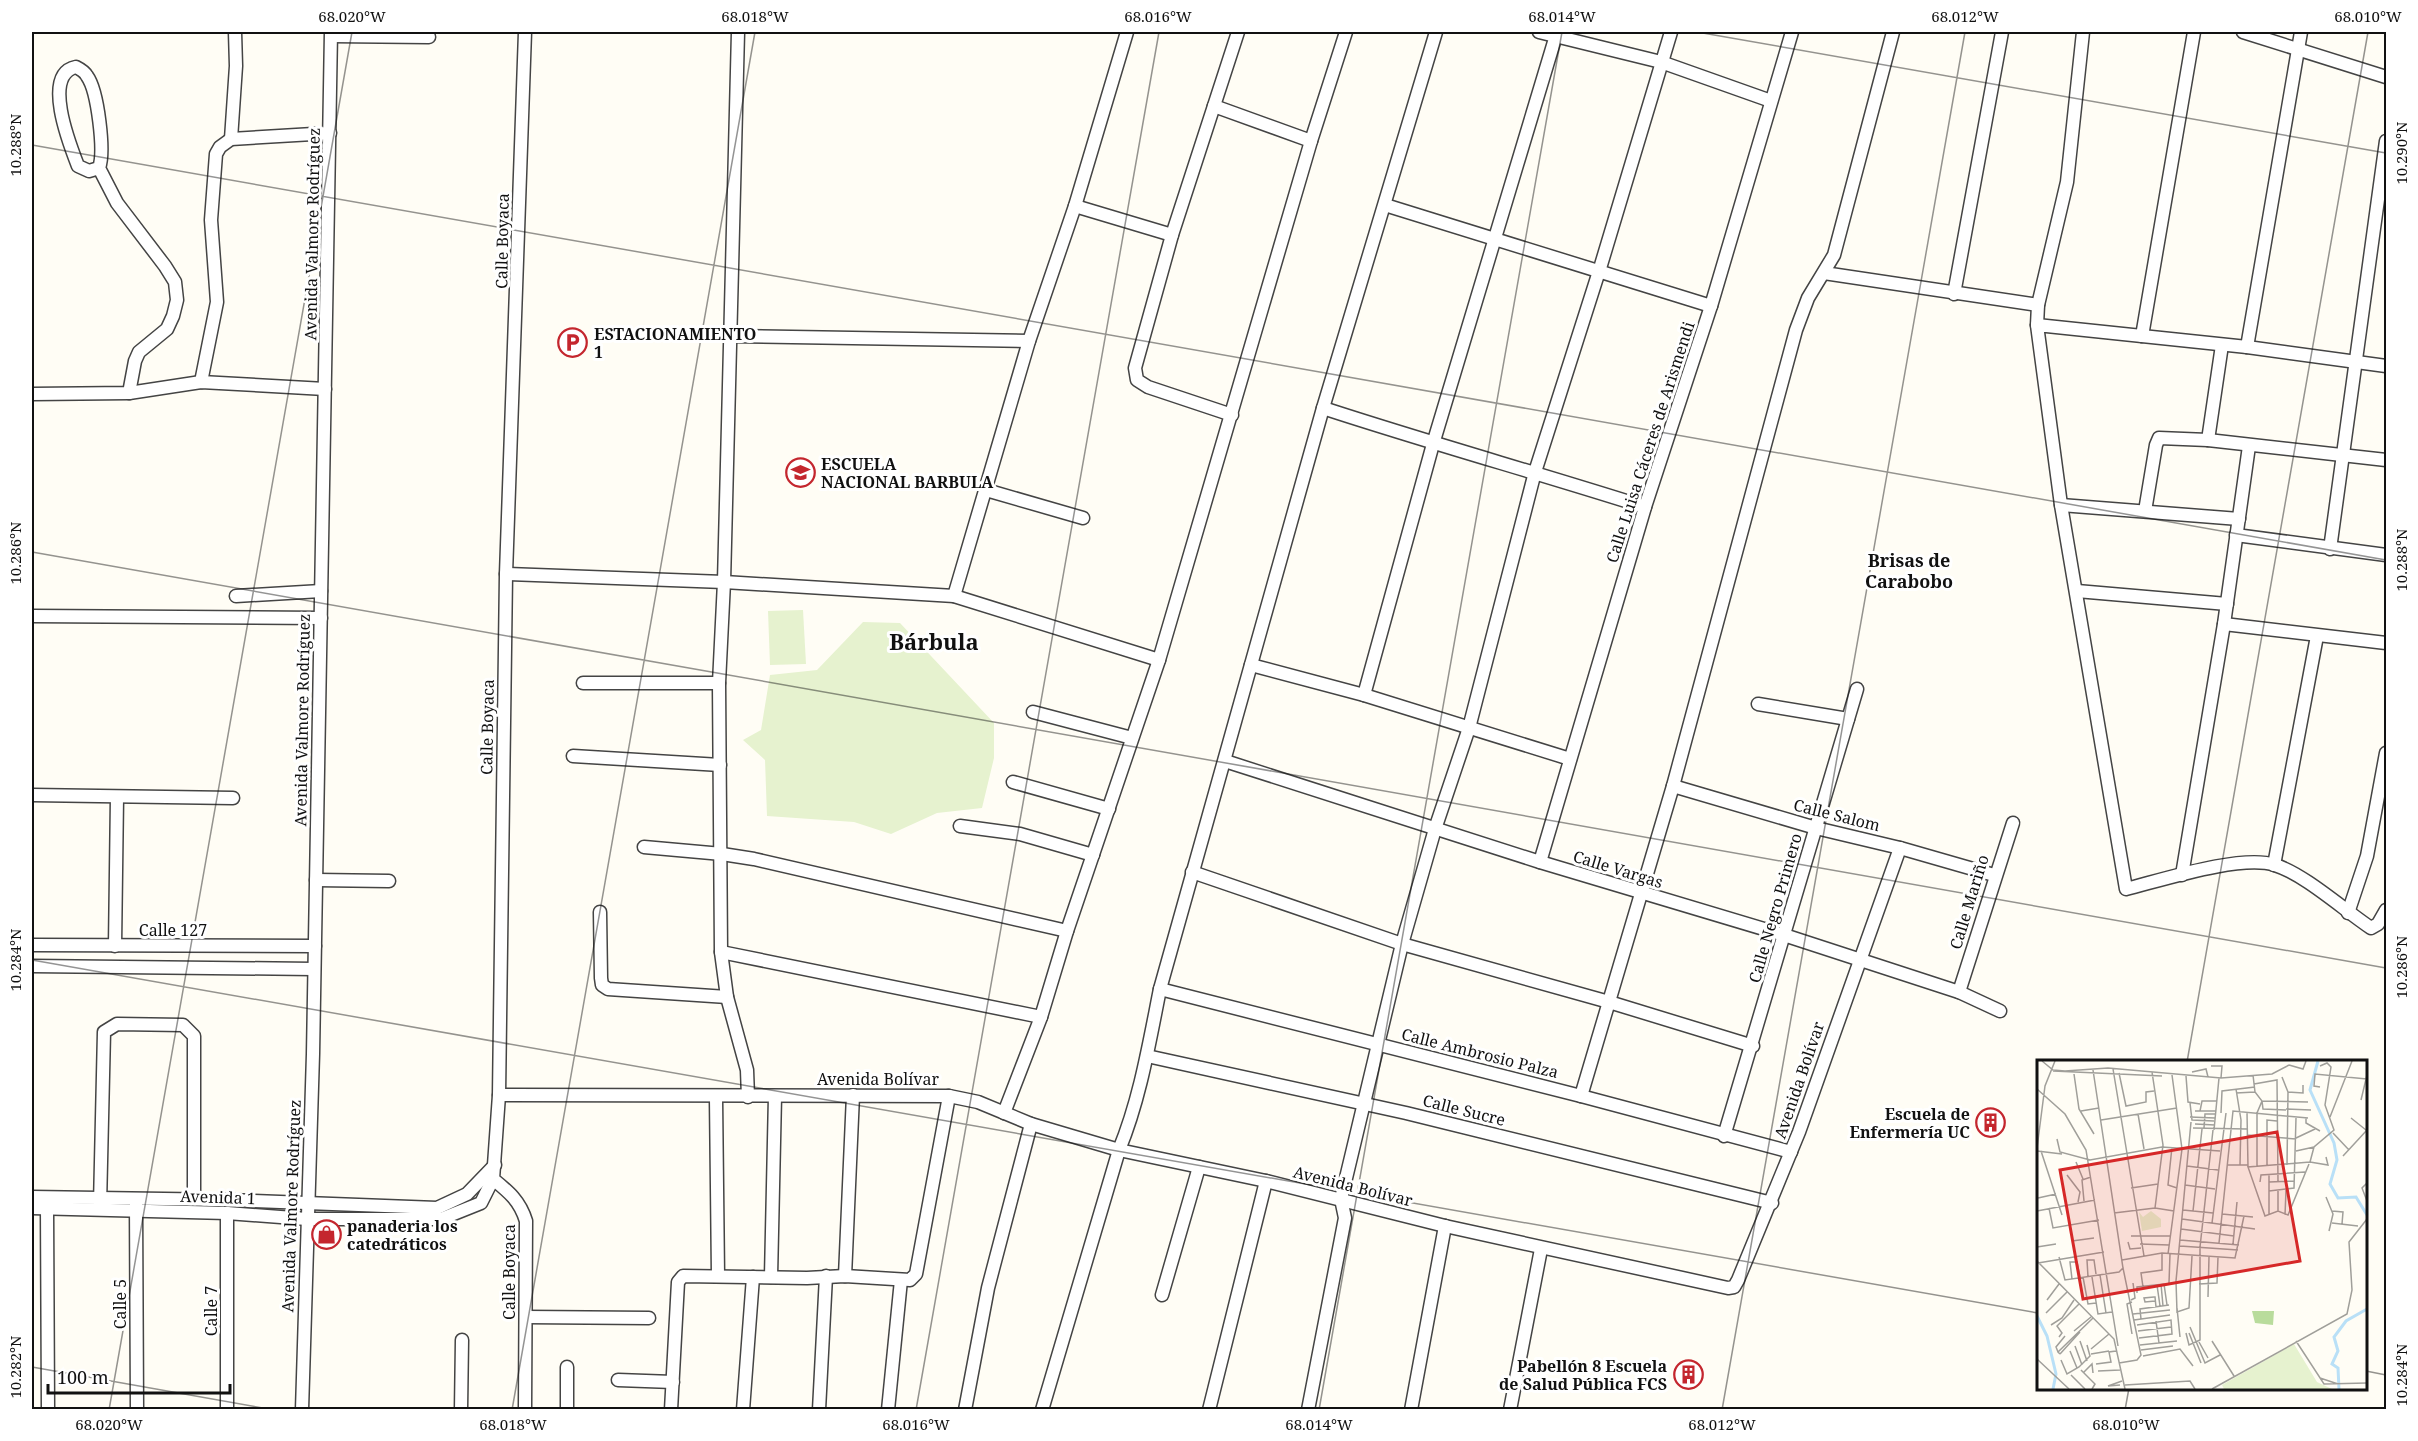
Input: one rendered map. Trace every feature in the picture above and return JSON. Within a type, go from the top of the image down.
[{"type":"street","points":[[231,140],[236,66],[234,32]]},
{"type":"street","name":"Calle Boyaca","points":[[525,32],[506,574],[499,1095],[493,1179],[514,1196],[522,1208],[526,1221],[525,1410]]},
{"type":"street","points":[[738,32],[724,582],[719,683],[721,952],[727,997],[747,1070],[748,1097]]},
{"type":"street","points":[[954,596],[1029,341],[1075,206],[1127,32]]},
{"type":"street","points":[[1232,415],[1148,387],[1137,380],[1135,368],[1172,235],[1238,32]]},
{"type":"street","points":[[1004,1113],[1041,1017],[1067,931],[1159,660],[1311,141],[1346,32]]},
{"type":"street","points":[[1042,1410],[1119,1150],[1129,1124],[1147,1056],[1160,989],[1323,408],[1436,32]]},
{"type":"street","points":[[1539,32],[1556,34],[1661,62],[1771,101]]},
{"type":"street","points":[[1308,1410],[1345,1218],[1341,1199],[1402,944],[1435,829],[1469,728],[1534,472],[1599,273],[1671,32]]},
{"type":"street","name":"Calle Luisa Cáceres de Arismendi","points":[[1540,862],[1645,507],[1711,306],[1792,32]]},
{"type":"street","points":[[1581,1096],[1673,786],[1796,330],[1808,297],[1834,255],[1893,32]]},
{"type":"street","points":[[1954,294],[2002,32]]},
{"type":"street","points":[[2083,32],[2067,182],[2038,305],[2037,325],[2061,505],[2126,889],[2229,865],[2274,865],[2290,872],[2371,928],[2378,924],[2386,910]]},
{"type":"street","points":[[2142,336],[2194,32]]},
{"type":"street","points":[[2243,32],[2297,51],[2386,77]]},
{"type":"street","points":[[2247,347],[2301,32]]},
{"type":"street","points":[[332,34],[429,37]]},
{"type":"street","name":"Avenida Valmore Rodríguez","points":[[302,1410],[315,946],[332,34]]},
{"type":"street","points":[[1364,695],[1433,444],[1556,34]]},
{"type":"street","points":[[99,168],[89,171],[78,166],[70,147],[58,92],[60,78],[67,69],[76,67],[87,75],[91,86],[102,159],[99,168],[117,203],[175,282],[177,300],[173,316],[167,329],[139,352],[129,393]]},
{"type":"street","points":[[1214,106],[1311,141]]},
{"type":"street","points":[[201,382],[217,302],[211,220],[216,154],[220,147],[231,140],[330,133]]},
{"type":"street","points":[[2330,549],[2386,141]]},
{"type":"street","points":[[1385,205],[1711,306]]},
{"type":"street","points":[[1075,206],[1172,235]]},
{"type":"street","points":[[1824,273],[2038,305]]},
{"type":"street","points":[[2037,325],[2247,347],[2386,366]]},
{"type":"street","points":[[731,336],[1029,341]]},
{"type":"street","points":[[2208,440],[2222,345]]},
{"type":"street","points":[[32,394],[129,393],[201,382],[325,389]]},
{"type":"street","points":[[1323,408],[1433,444],[1534,472],[1645,507]]},
{"type":"street","points":[[2145,511],[2159,438],[2208,440],[2386,460]]},
{"type":"street","points":[[2182,875],[2224,624],[2249,446]]},
{"type":"street","points":[[986,490],[1083,518]]},
{"type":"street","points":[[2061,505],[2239,519]]},
{"type":"street","points":[[2236,535],[2386,555]]},
{"type":"street","points":[[506,574],[724,582],[954,596],[1159,660]]},
{"type":"street","points":[[236,596],[321,591]]},
{"type":"street","points":[[2077,591],[2227,604]]},
{"type":"street","points":[[32,616],[321,618]]},
{"type":"street","points":[[2224,624],[2386,642]]},
{"type":"street","points":[[2274,865],[2317,636]]},
{"type":"street","points":[[1251,664],[1364,695],[1570,759]]},
{"type":"street","points":[[583,683],[719,683]]},
{"type":"street","name":"Calle Negro Primero","points":[[1724,1136],[1857,689]]},
{"type":"street","points":[[1758,704],[1848,719]]},
{"type":"street","points":[[1033,712],[1132,738]]},
{"type":"street","points":[[2348,913],[2367,856],[2386,753]]},
{"type":"street","points":[[573,756],[720,765]]},
{"type":"street","name":"Calle Vargas","points":[[1225,761],[1540,862],[1784,935],[1858,961],[1959,992],[2000,1011]]},
{"type":"street","points":[[1013,782],[1108,809]]},
{"type":"street","name":"Calle Salom","points":[[1673,786],[1816,828],[1900,848],[1994,875]]},
{"type":"street","points":[[32,795],[233,798]]},
{"type":"street","points":[[115,946],[117,797]]},
{"type":"street","name":"Calle Mariño","points":[[1959,992],[1994,875],[2013,823]]},
{"type":"street","points":[[960,826],[1020,834],[1093,855]]},
{"type":"street","points":[[644,847],[722,854],[1067,931]]},
{"type":"street","name":"Avenida Bolívar","points":[[499,1095],[716,1098],[853,1095],[949,1096],[978,1102],[1031,1124],[1119,1150],[1266,1181],[1541,1249],[1728,1288],[1734,1287],[1772,1203],[1900,848]]},
{"type":"street","points":[[1192,872],[1402,944],[1609,1002],[1752,1046]]},
{"type":"street","points":[[316,880],[389,881]]},
{"type":"street","points":[[600,912],[602,985],[608,989],[727,997]]},
{"type":"street","name":"Calle 127","points":[[32,945],[315,946]]},
{"type":"street","points":[[721,952],[1041,1017]]},
{"type":"street","points":[[32,966],[314,969]]},
{"type":"street","name":"Calle Ambrosio Palza","points":[[1160,989],[1791,1152]]},
{"type":"street","points":[[100,1204],[104,1032],[117,1024],[183,1025],[194,1036],[194,1199]]},
{"type":"street","name":"Calle Sucre","points":[[1147,1056],[1362,1106],[1406,1113],[1772,1203]]},
{"type":"street","points":[[845,1276],[853,1095]]},
{"type":"street","points":[[771,1277],[775,1096]]},
{"type":"street","points":[[670,1410],[679,1278],[683,1276],[845,1276],[910,1280],[916,1274],[949,1096]]},
{"type":"street","points":[[716,1098],[718,1276]]},
{"type":"street","points":[[965,1410],[988,1288],[1031,1124]]},
{"type":"street","name":"Avenida 1","points":[[32,1208],[194,1199],[437,1208],[467,1194],[495,1165]]},
{"type":"street","points":[[1162,1295],[1200,1167]]},
{"type":"street","name":"Avenida 1","points":[[136,1204],[307,1219],[441,1220],[481,1203],[493,1179]]},
{"type":"street","points":[[1209,1410],[1266,1181]]},
{"type":"street","name":"Avenida 1","points":[[32,1197],[100,1204]]},
{"type":"street","name":"Calle 5","points":[[136,1204],[137,1410]]},
{"type":"street","points":[[47,1208],[48,1410]]},
{"type":"street","name":"Calle 7","points":[[227,1213],[227,1410]]},
{"type":"street","points":[[1411,1410],[1445,1226]]},
{"type":"street","points":[[1510,1410],[1541,1249]]},
{"type":"street","points":[[819,1410],[826,1276]]},
{"type":"street","points":[[743,1410],[753,1277]]},
{"type":"street","points":[[888,1410],[901,1280]]},
{"type":"street","points":[[526,1317],[649,1318]]},
{"type":"street","points":[[461,1410],[462,1340]]},
{"type":"street","points":[[567,1366],[567,1410]]},
{"type":"street","points":[[618,1380],[673,1382]]},
{"type":"green space","points":[[803,610],[806,664],[770,665],[768,611]]},
{"type":"green space","points":[[863,622],[900,623],[994,723],[994,758],[982,808],[937,813],[891,834],[854,822],[767,816],[765,760],[743,740],[761,730],[770,675],[817,670]]},
{"type":"place","name":"ESTACIONAMIENTO 1","points":[[573,343]]},
{"type":"place","name":"ESCUELA NACIONAL BARBULA","points":[[800,473]]},
{"type":"place","name":"Escuela de Enfermería UC","points":[[1991,1123]]},
{"type":"place","name":"panaderia los catedráticos","points":[[326,1235]]},
{"type":"place","name":"Pabellón 8 Escuela de Salud Pública FCS","points":[[1688,1375]]},
{"type":"district","name":"Brisas de Carabobo","points":[[1909,570]]},
{"type":"district","name":"Bárbula","points":[[934,641]]}]
